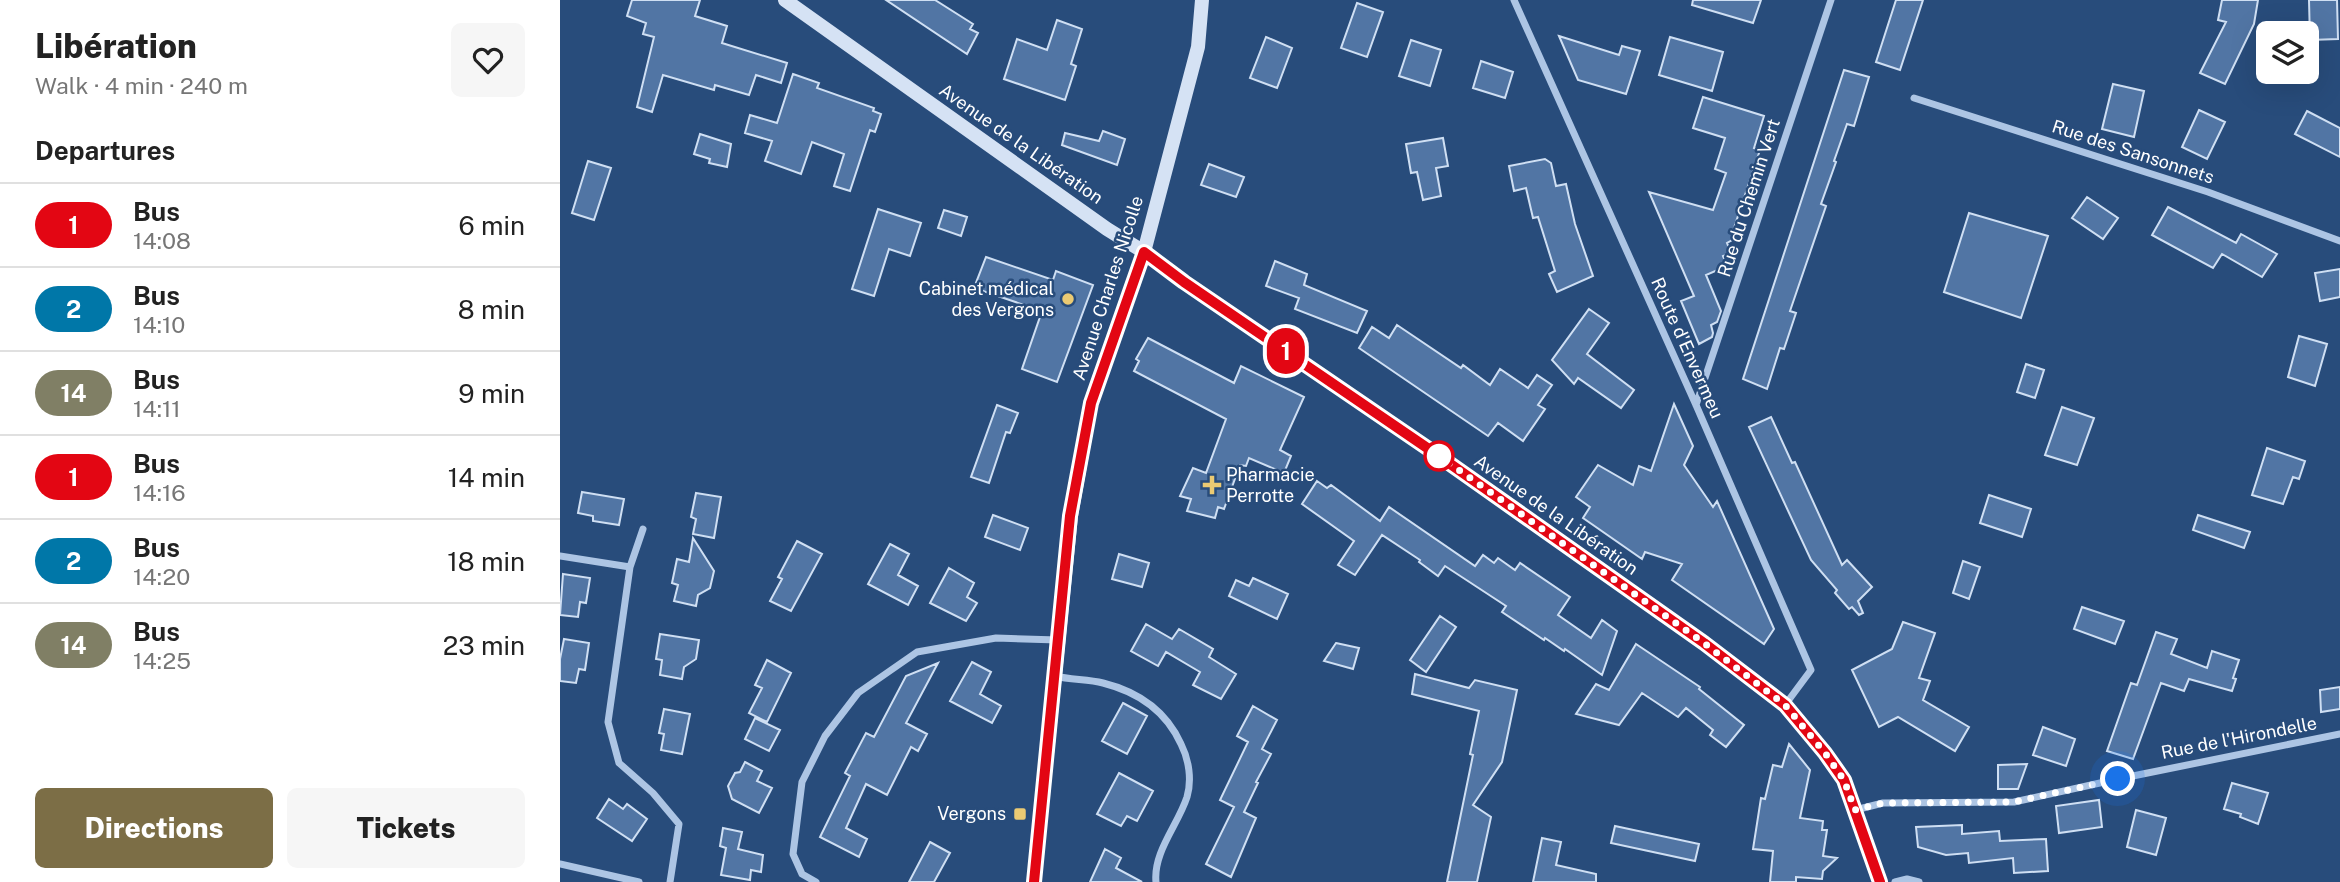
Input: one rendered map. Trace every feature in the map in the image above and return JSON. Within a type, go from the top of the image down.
[{"type":"main road","name":"Avenue de la Libération","points":[[785,0],[1107,229],[1451,464],[1713,650],[1785,705],[1844,780],[1880,882]]},
{"type":"main road","name":"Avenue Charles Nicolle","points":[[1034,882],[1070,516],[1091,403],[1144,252],[1198,47],[1202,0]]},
{"type":"street","name":"Route d'Envermeu","points":[[1514,0],[1696,405],[1811,670],[1785,705]]},
{"type":"street","name":"Rue du Chemin Vert","points":[[1696,405],[1831,0]]},
{"type":"street","name":"Rue des Sansonnets","points":[[1914,98],[2208,192],[2340,242]]},
{"type":"street","points":[[643,529],[630,568],[608,722],[619,763],[653,793],[679,824],[670,882]]},
{"type":"street","points":[[560,555],[630,568]]},
{"type":"street","points":[[816,882],[802,874],[793,854],[802,782],[825,736],[859,693],[917,652],[996,638],[1058,640]]},
{"type":"street","points":[[1055,676],[1102,683],[1154,705],[1171,723],[1183,747],[1190,771],[1187,795],[1155,868],[1156,882]]},
{"type":"street","name":"Rue de l'Hirondelle","points":[[1855,810],[1883,803],[2014,802],[2340,734]]},
{"type":"street","points":[[560,864],[639,882]]},
{"type":"street","points":[[1895,882],[1907,879],[1919,882]]},
{"type":"building","points":[[632,0],[700,0],[695,16],[727,26],[722,43],[787,63],[781,83],[756,75],[749,95],[715,85],[714,90],[663,75],[652,112],[637,107],[654,37],[643,34],[646,23],[627,16]]},
{"type":"building","points":[[886,0],[935,0],[973,24],[970,29],[978,33],[967,54]]},
{"type":"building","points":[[1693,0],[1761,0],[1753,23],[1692,5]]},
{"type":"building","points":[[1896,0],[1923,0],[1900,70],[1876,62]]},
{"type":"building","points":[[2222,0],[2258,0],[2254,24],[2225,84],[2200,73],[2226,22],[2218,20]]},
{"type":"building","points":[[2309,0],[2337,0],[2338,39],[2319,40],[2319,21],[2310,21]]},
{"type":"building","points":[[1357,3],[1383,12],[1367,57],[1341,48]]},
{"type":"building","points":[[1057,20],[1082,29],[1071,64],[1076,66],[1065,100],[1004,79],[1017,39],[1047,50]]},
{"type":"building","points":[[1559,36],[1619,55],[1622,46],[1640,51],[1626,94],[1578,80]]},
{"type":"building","points":[[1266,37],[1292,48],[1277,88],[1250,78]]},
{"type":"building","points":[[1670,37],[1723,52],[1712,91],[1659,75]]},
{"type":"building","points":[[1411,40],[1441,50],[1430,86],[1399,76]]},
{"type":"building","points":[[1481,61],[1513,72],[1505,98],[1473,88]]},
{"type":"building","points":[[1844,70],[1869,77],[1854,126],[1847,124],[1834,161],[1836,162],[1821,204],[1826,206],[1790,311],[1796,313],[1784,349],[1780,348],[1767,389],[1743,379]]},
{"type":"building","points":[[793,74],[819,83],[817,88],[874,108],[873,111],[881,114],[875,132],[870,130],[850,191],[834,186],[844,154],[812,142],[801,174],[765,161],[772,141],[745,133],[750,115],[777,123]]},
{"type":"building","points":[[2113,84],[2144,91],[2134,137],[2102,129]]},
{"type":"building","points":[[1703,97],[1764,116],[1754,148],[1760,150],[1733,231],[1736,238],[1727,243],[1731,253],[1723,256],[1727,266],[1706,275],[1721,311],[1717,322],[1711,325],[1712,337],[1699,344],[1681,301],[1694,296],[1649,192],[1713,210],[1726,173],[1715,169],[1725,138],[1693,128]]},
{"type":"building","points":[[2199,110],[2225,122],[2207,159],[2182,147]]},
{"type":"building","points":[[2307,111],[2340,128],[2340,157],[2295,134]]},
{"type":"building","points":[[1103,131],[1125,139],[1117,165],[1062,145],[1065,133],[1099,141]]},
{"type":"building","points":[[700,134],[731,144],[727,167],[709,163],[710,159],[694,154]]},
{"type":"building","points":[[1443,138],[1448,166],[1436,168],[1441,196],[1423,200],[1417,172],[1411,173],[1406,144]]},
{"type":"building","points":[[1545,159],[1551,163],[1556,186],[1566,184],[1575,224],[1593,276],[1557,292],[1549,274],[1555,271],[1538,217],[1533,218],[1526,188],[1514,191],[1509,166]]},
{"type":"building","points":[[588,161],[611,168],[594,220],[572,213]]},
{"type":"building","points":[[1209,164],[1244,177],[1236,197],[1201,185]]},
{"type":"building","points":[[2087,197],[2118,218],[2103,239],[2072,218]]},
{"type":"building","points":[[2168,207],[2236,243],[2241,234],[2277,254],[2262,277],[2222,254],[2213,268],[2152,235]]},
{"type":"building","points":[[878,209],[921,223],[910,256],[889,249],[874,296],[852,289]]},
{"type":"building","points":[[944,210],[967,217],[961,236],[938,228]]},
{"type":"building","points":[[1969,213],[2048,236],[2021,318],[1944,292]]},
{"type":"building","points":[[986,257],[1053,280],[1056,271],[1093,285],[1057,382],[1022,369],[1042,311],[974,288]]},
{"type":"building","points":[[1275,261],[1307,274],[1304,285],[1367,311],[1357,333],[1295,309],[1299,298],[1266,286]]},
{"type":"building","points":[[2340,269],[2340,297],[2320,301],[2315,273]]},
{"type":"building","points":[[1589,309],[1609,323],[1587,354],[1634,390],[1621,408],[1578,378],[1574,384],[1552,360]]},
{"type":"building","points":[[1397,325],[1461,368],[1463,365],[1490,385],[1500,369],[1528,388],[1537,375],[1552,385],[1538,405],[1545,409],[1523,441],[1498,423],[1488,436],[1359,348],[1372,327],[1389,338]]},
{"type":"building","points":[[2299,336],[2327,344],[2315,386],[2288,377]]},
{"type":"building","points":[[1148,338],[1234,383],[1241,366],[1304,397],[1280,450],[1291,456],[1284,473],[1249,458],[1246,466],[1240,465],[1224,509],[1218,507],[1215,518],[1187,511],[1191,499],[1180,496],[1193,468],[1206,473],[1226,419],[1134,371],[1139,361],[1136,359]]},
{"type":"building","points":[[2026,364],[2044,370],[2035,398],[2017,392]]},
{"type":"building","points":[[1674,404],[1693,446],[1684,465],[1713,507],[1717,501],[1774,629],[1764,644],[1672,580],[1682,564],[1645,552],[1642,559],[1583,518],[1590,507],[1576,497],[1598,465],[1633,485],[1639,466],[1651,471]]},
{"type":"building","points":[[997,405],[1018,413],[1010,433],[1006,432],[989,483],[971,477]]},
{"type":"building","points":[[2062,407],[2094,418],[2077,465],[2045,455]]},
{"type":"building","points":[[1771,417],[1792,463],[1795,462],[1842,565],[1847,560],[1872,587],[1858,601],[1863,613],[1859,615],[1852,607],[1849,609],[1835,593],[1837,590],[1811,560],[1749,427]]},
{"type":"building","points":[[2267,448],[2305,461],[2299,479],[2293,477],[2283,504],[2252,495]]},
{"type":"building","points":[[1317,481],[1327,488],[1331,485],[1380,521],[1389,507],[1475,566],[1483,555],[1494,563],[1498,558],[1515,570],[1520,563],[1570,597],[1558,615],[1591,638],[1602,620],[1617,631],[1602,675],[1565,649],[1564,651],[1545,638],[1544,640],[1502,612],[1506,606],[1445,566],[1438,576],[1419,562],[1420,560],[1382,535],[1355,575],[1338,565],[1354,541],[1302,504]]},
{"type":"building","points":[[582,492],[624,499],[619,525],[593,521],[593,516],[578,513]]},
{"type":"building","points":[[696,493],[721,497],[714,538],[693,534],[696,519],[691,517]]},
{"type":"building","points":[[1989,495],[2031,509],[2022,537],[1980,523]]},
{"type":"building","points":[[993,515],[1028,528],[1020,550],[985,537]]},
{"type":"building","points":[[2198,515],[2250,532],[2244,548],[2193,530]]},
{"type":"building","points":[[693,538],[714,571],[710,588],[698,595],[696,606],[674,601],[678,585],[672,583],[677,559],[689,562]]},
{"type":"building","points":[[797,541],[822,554],[791,611],[770,601],[782,579],[778,577]]},
{"type":"building","points":[[890,544],[909,554],[898,575],[918,586],[908,605],[868,584]]},
{"type":"building","points":[[1119,554],[1149,563],[1142,587],[1112,579]]},
{"type":"building","points":[[1963,561],[1980,567],[1969,599],[1953,593]]},
{"type":"building","points":[[949,568],[974,583],[967,597],[977,603],[966,621],[930,603]]},
{"type":"building","points":[[563,574],[590,578],[586,603],[580,602],[578,617],[560,615]]},
{"type":"building","points":[[1253,578],[1288,594],[1277,619],[1229,596],[1236,580],[1249,586]]},
{"type":"building","points":[[2082,607],[2124,621],[2115,644],[2074,629]]},
{"type":"building","points":[[1440,616],[1456,627],[1426,672],[1410,660]]},
{"type":"building","points":[[1903,622],[1935,633],[1919,678],[1930,681],[1923,700],[1969,727],[1955,751],[1898,717],[1879,727],[1852,670],[1892,649]]},
{"type":"building","points":[[1146,624],[1172,639],[1179,629],[1213,649],[1209,657],[1236,674],[1221,699],[1193,685],[1200,672],[1166,652],[1158,666],[1131,651]]},
{"type":"building","points":[[2156,632],[2177,639],[2171,654],[2207,668],[2212,651],[2239,660],[2233,678],[2236,679],[2232,691],[2189,679],[2184,691],[2161,683],[2133,759],[2107,751],[2131,683],[2137,685]]},
{"type":"building","points":[[660,634],[699,640],[696,659],[684,667],[682,679],[660,675],[662,660],[656,659]]},
{"type":"building","points":[[564,639],[589,643],[585,670],[579,669],[576,683],[560,681]]},
{"type":"building","points":[[1336,643],[1359,648],[1353,669],[1324,661]]},
{"type":"building","points":[[1636,644],[1700,687],[1699,689],[1744,725],[1726,747],[1710,735],[1713,730],[1686,708],[1678,717],[1642,693],[1619,725],[1576,714],[1596,684],[1609,690]]},
{"type":"building","points":[[767,660],[791,673],[767,722],[749,713],[762,688],[755,685]]},
{"type":"building","points":[[972,662],[991,672],[980,694],[1001,706],[992,723],[950,701]]},
{"type":"building","points":[[938,663],[906,723],[927,734],[918,751],[911,747],[887,795],[866,784],[846,828],[867,839],[859,857],[820,837],[850,776],[845,773],[866,733],[874,737],[906,676]]},
{"type":"building","points":[[1415,674],[1469,688],[1475,680],[1517,690],[1502,762],[1473,805],[1491,817],[1477,882],[1447,882],[1473,755],[1470,754],[1479,711],[1412,694]]},
{"type":"building","points":[[2340,687],[2340,709],[2321,712],[2320,690]]},
{"type":"building","points":[[1123,703],[1147,716],[1127,754],[1102,741]]},
{"type":"building","points":[[1253,706],[1277,720],[1262,749],[1271,754],[1244,812],[1256,818],[1231,877],[1206,864],[1234,807],[1220,800],[1248,742],[1237,736]]},
{"type":"building","points":[[664,709],[690,714],[682,754],[661,750],[664,734],[659,733]]},
{"type":"building","points":[[755,718],[780,730],[769,751],[745,739]]},
{"type":"building","points":[[2043,727],[2075,739],[2066,766],[2033,755]]},
{"type":"building","points":[[1789,744],[1810,770],[1800,818],[1823,821],[1822,830],[1827,830],[1823,856],[1837,858],[1823,871],[1822,879],[1796,877],[1796,882],[1770,882],[1773,851],[1753,849],[1761,798],[1765,799],[1773,765],[1782,767]]},
{"type":"building","points":[[745,762],[762,771],[757,781],[772,788],[759,813],[732,799],[728,786]]},
{"type":"building","points":[[2027,764],[2018,789],[1998,789],[1998,765]]},
{"type":"building","points":[[1119,773],[1153,791],[1137,821],[1127,816],[1121,826],[1097,814]]},
{"type":"building","points":[[2232,783],[2268,793],[2258,824],[2240,817],[2241,814],[2224,809]]},
{"type":"building","points":[[609,799],[623,809],[627,804],[647,819],[632,841],[597,818]]},
{"type":"building","points":[[2099,800],[2102,827],[2059,833],[2056,806]]},
{"type":"building","points":[[2136,810],[2166,818],[2156,855],[2127,847]]},
{"type":"building","points":[[1962,825],[1962,834],[1999,831],[2000,841],[2046,839],[2048,871],[2014,873],[2013,858],[1969,863],[1968,853],[1946,855],[1918,847],[1916,827]]},
{"type":"building","points":[[1615,826],[1699,844],[1695,861],[1611,843]]},
{"type":"building","points":[[723,828],[742,832],[738,849],[763,855],[761,872],[751,870],[750,880],[721,875],[726,848],[720,846]]},
{"type":"building","points":[[1542,838],[1561,842],[1556,865],[1596,874],[1596,882],[1533,882]]},
{"type":"building","points":[[930,842],[950,853],[934,882],[909,882]]},
{"type":"building","points":[[1105,849],[1121,858],[1116,868],[1142,882],[1090,882]]},
{"type":"bus line","name":"1","points":[[1034,882],[1070,516],[1091,403],[1144,252],[1387,419],[1704,643],[1785,705],[1806,728],[1844,780],[1880,882]]},
{"type":"place","name":"Cabinet médical des Vergons","points":[[1068,299]]},
{"type":"place","name":"Pharmacie Perrotte","points":[[1212,485]]},
{"type":"place","name":"Vergons","points":[[1020,814]]},
{"type":"route","points":[[1439,456],[1704,643],[1785,705],[1806,728],[1844,780],[1855,810],[1883,803],[2014,802],[2118,779]]}]
